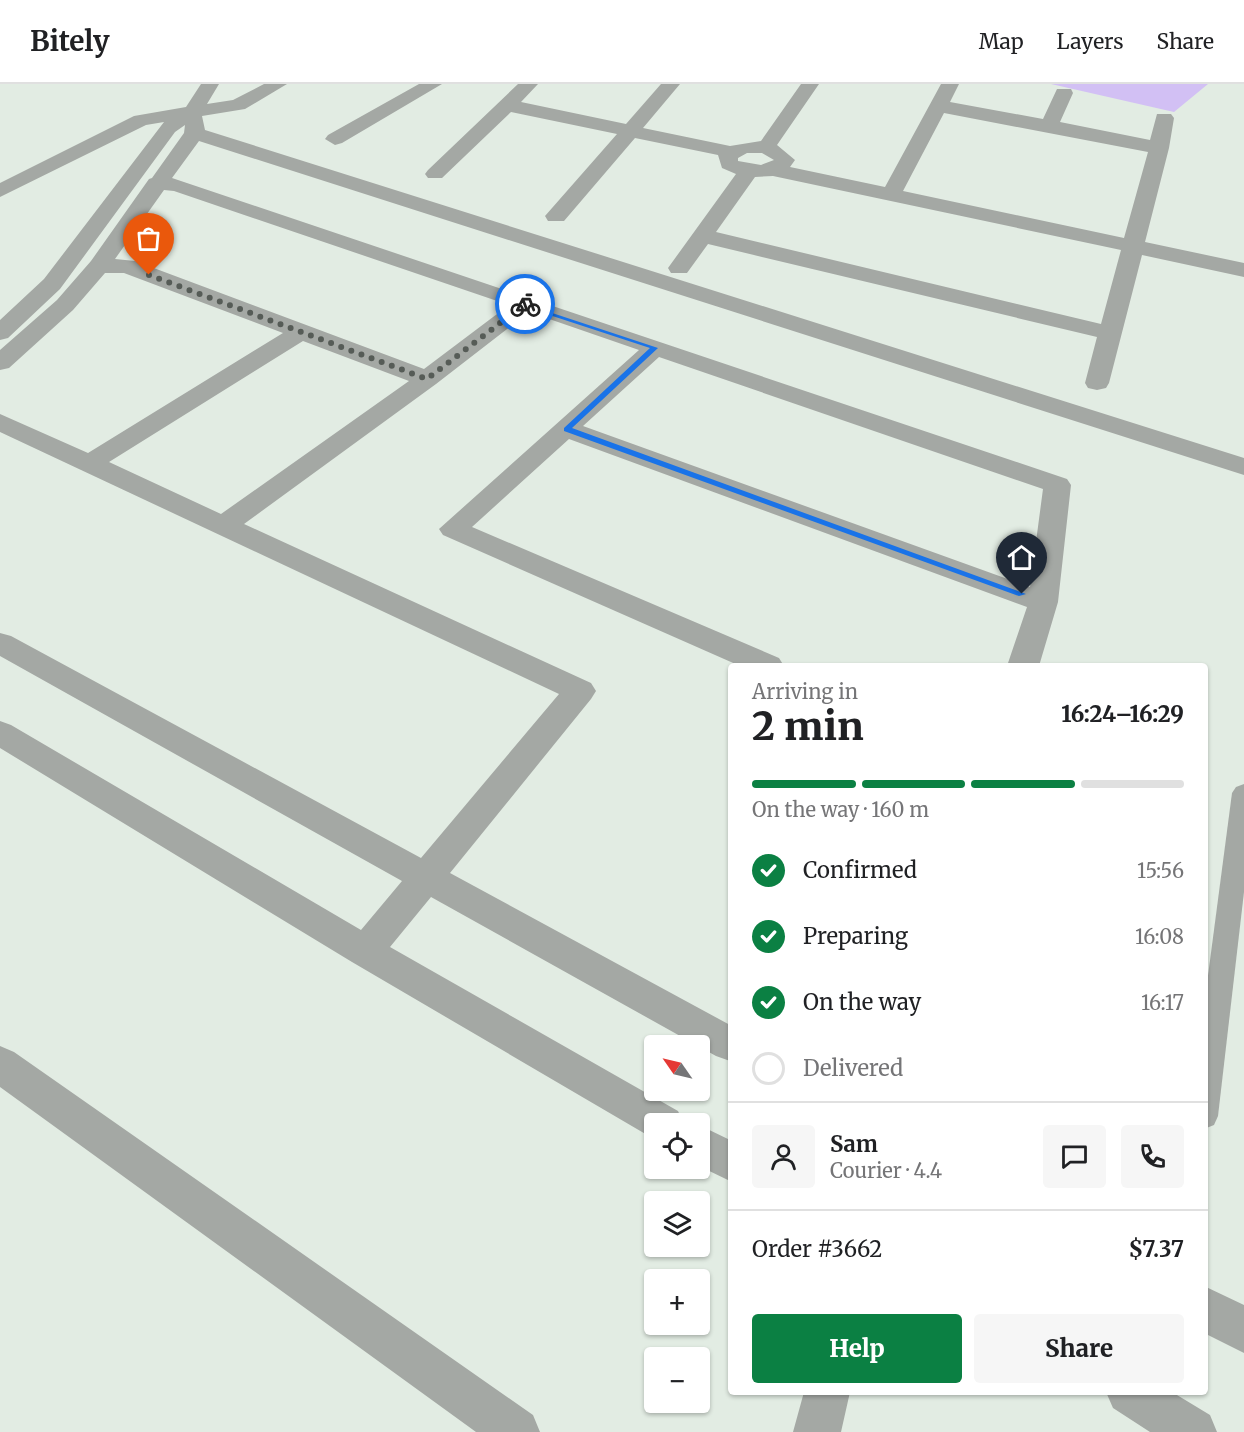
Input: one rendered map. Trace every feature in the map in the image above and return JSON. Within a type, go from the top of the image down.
[{"type":"street","points":[[0,363],[65,305],[99,266],[193,124],[210,84]]},
{"type":"street","points":[[0,333],[52,284],[168,128],[193,124],[238,105],[278,84]]},
{"type":"street","points":[[335,139],[433,84]]},
{"type":"street","points":[[435,174],[529,84]]},
{"type":"street","points":[[556,216],[670,84]]},
{"type":"street","points":[[766,147],[810,84]]},
{"type":"street","points":[[894,189],[950,84]]},
{"type":"street","points":[[1049,126],[1064,93]]},
{"type":"street","points":[[507,105],[732,152]]},
{"type":"street","points":[[938,106],[1159,148]]},
{"type":"street","points":[[1097,383],[1159,148],[1164,118]]},
{"type":"street","points":[[0,190],[141,120],[193,124],[248,149],[1244,467]]},
{"type":"street","points":[[779,165],[779,152],[766,147],[749,146],[727,156],[729,164],[749,171],[779,165],[1135,241],[1244,270]]},
{"type":"street","points":[[679,268],[749,171]]},
{"type":"street","points":[[156,183],[177,185],[1057,485],[1043,602],[1024,663]]},
{"type":"street","points":[[703,236],[1110,333]]},
{"type":"street","points":[[1135,241],[1244,258]]},
{"type":"street","points":[[99,266],[128,266],[299,333],[427,379]]},
{"type":"street","points":[[225,524],[427,379],[526,303]]},
{"type":"street","points":[[91,462],[299,333]]},
{"type":"street","points":[[655,348],[453,529],[761,663]]},
{"type":"street","points":[[0,422],[225,524],[580,691],[365,951]]},
{"type":"street","points":[[567,429],[1043,602]]},
{"type":"street","points":[[0,644],[728,1043]]},
{"type":"street","points":[[0,733],[365,951],[645,1113]]},
{"type":"street","points":[[0,1064],[516,1432]]},
{"type":"street","points":[[710,1150],[728,1161]]},
{"type":"street","points":[[1208,1310],[1244,1330]]},
{"type":"street","points":[[817,1432],[826,1395]]},
{"type":"lane","points":[[1208,1086],[1241,839],[1244,793]]},
{"type":"shaded area","points":[[1051,84],[1208,84],[1174,112]]},
{"type":"way so far","points":[[149,275],[427,379],[525,304]]},
{"type":"route","points":[[525,304],[655,348],[567,429],[1022,594]]}]
